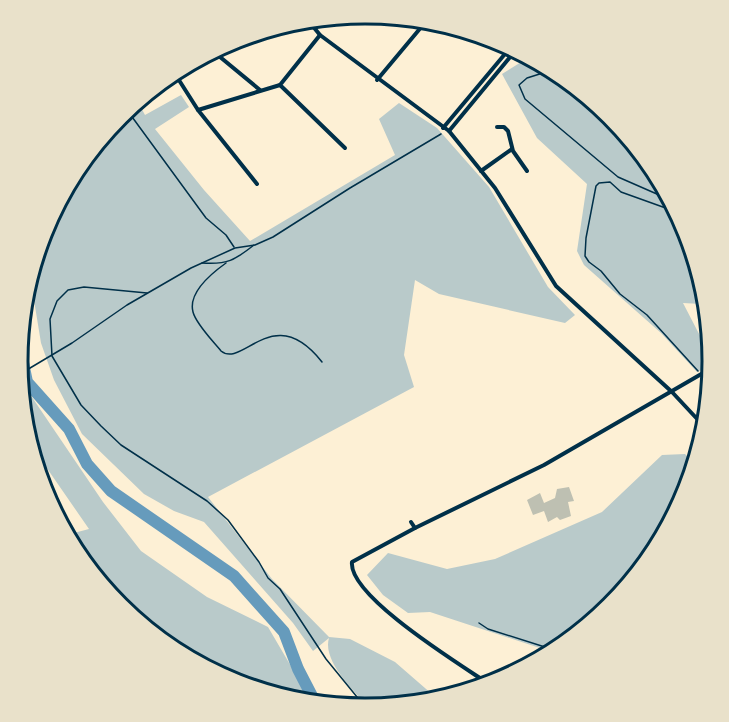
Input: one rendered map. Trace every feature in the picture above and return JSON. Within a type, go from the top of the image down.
[{"type":"street","points":[[314,28],[377,80],[446,129],[500,195],[556,286],[672,392],[697,418]]},
{"type":"street","points":[[377,80],[420,29]]},
{"type":"street","points":[[198,110],[280,85],[320,35]]},
{"type":"street","points":[[446,129],[505,55]]},
{"type":"street","points":[[220,57],[260,90]]},
{"type":"street","points":[[446,129],[510,57]]},
{"type":"street","points":[[179,80],[198,110],[257,184]]},
{"type":"street","points":[[280,85],[345,148]]},
{"type":"street","points":[[497,127],[508,131],[512,149],[527,171]]},
{"type":"street","points":[[482,171],[512,149]]},
{"type":"street","points":[[480,677],[390,615],[371,597],[354,573],[351,565],[355,559],[544,465],[701,375]]},
{"type":"street","points":[[411,522],[415,528]]},
{"type":"path","points":[[540,74],[527,78],[519,86],[525,99],[618,177],[656,194]]},
{"type":"path","points":[[132,117],[207,218],[226,235],[235,248]]},
{"type":"path","points":[[322,362],[311,348],[300,340],[286,335],[274,335],[233,355],[226,355],[195,317],[192,307],[195,297],[203,283],[226,263],[439,136],[446,129]]},
{"type":"path","points":[[664,208],[621,192],[610,182],[599,183],[596,186],[586,238],[585,256],[589,262],[602,270],[620,294],[647,315],[701,375]]},
{"type":"path","points":[[27,370],[147,293],[201,263],[235,248],[255,245]]},
{"type":"path","points":[[201,263],[226,263]]},
{"type":"path","points":[[147,293],[84,287],[68,290],[57,301],[50,319],[52,356],[81,405],[101,426],[144,462],[207,501],[228,520],[259,562],[267,578],[280,589],[326,659],[358,698]]},
{"type":"path","points":[[479,623],[488,629],[543,647]]},
{"type":"shaded area","points":[[521,62],[552,81],[603,123],[645,174],[667,212],[684,253],[697,304],[683,303],[701,337],[702,370],[697,372],[661,333],[584,265],[577,251],[587,184],[537,138],[502,74]]},
{"type":"shaded area","points":[[181,95],[189,107],[155,129],[204,190],[250,241],[395,155],[379,119],[399,103],[437,128],[489,187],[548,287],[575,315],[565,323],[439,294],[415,280],[404,355],[414,387],[208,497],[272,579],[329,637],[350,639],[395,662],[430,692],[360,698],[335,666],[328,647],[329,638],[313,651],[293,623],[204,522],[174,511],[144,494],[82,434],[54,380],[41,343],[34,297],[45,253],[62,212],[97,156],[141,108],[145,115]]},
{"type":"shaded area","points":[[29,393],[103,502],[141,551],[207,597],[268,627],[307,693],[277,687],[215,663],[159,628],[111,583],[84,548],[75,533],[89,529],[43,463],[34,427]]},
{"type":"shaded area","points":[[685,454],[688,457],[667,510],[645,548],[603,599],[570,628],[541,648],[430,612],[408,613],[383,595],[367,575],[388,553],[447,569],[495,559],[602,512],[662,455]]},
{"type":"building","points":[[569,487],[574,501],[568,502],[571,516],[560,520],[557,517],[548,522],[544,511],[533,515],[527,500],[540,493],[544,503],[555,498],[557,489]]},
{"type":"waterway","points":[[28,383],[69,429],[87,464],[111,491],[234,576],[284,632],[298,669],[311,694]]}]
